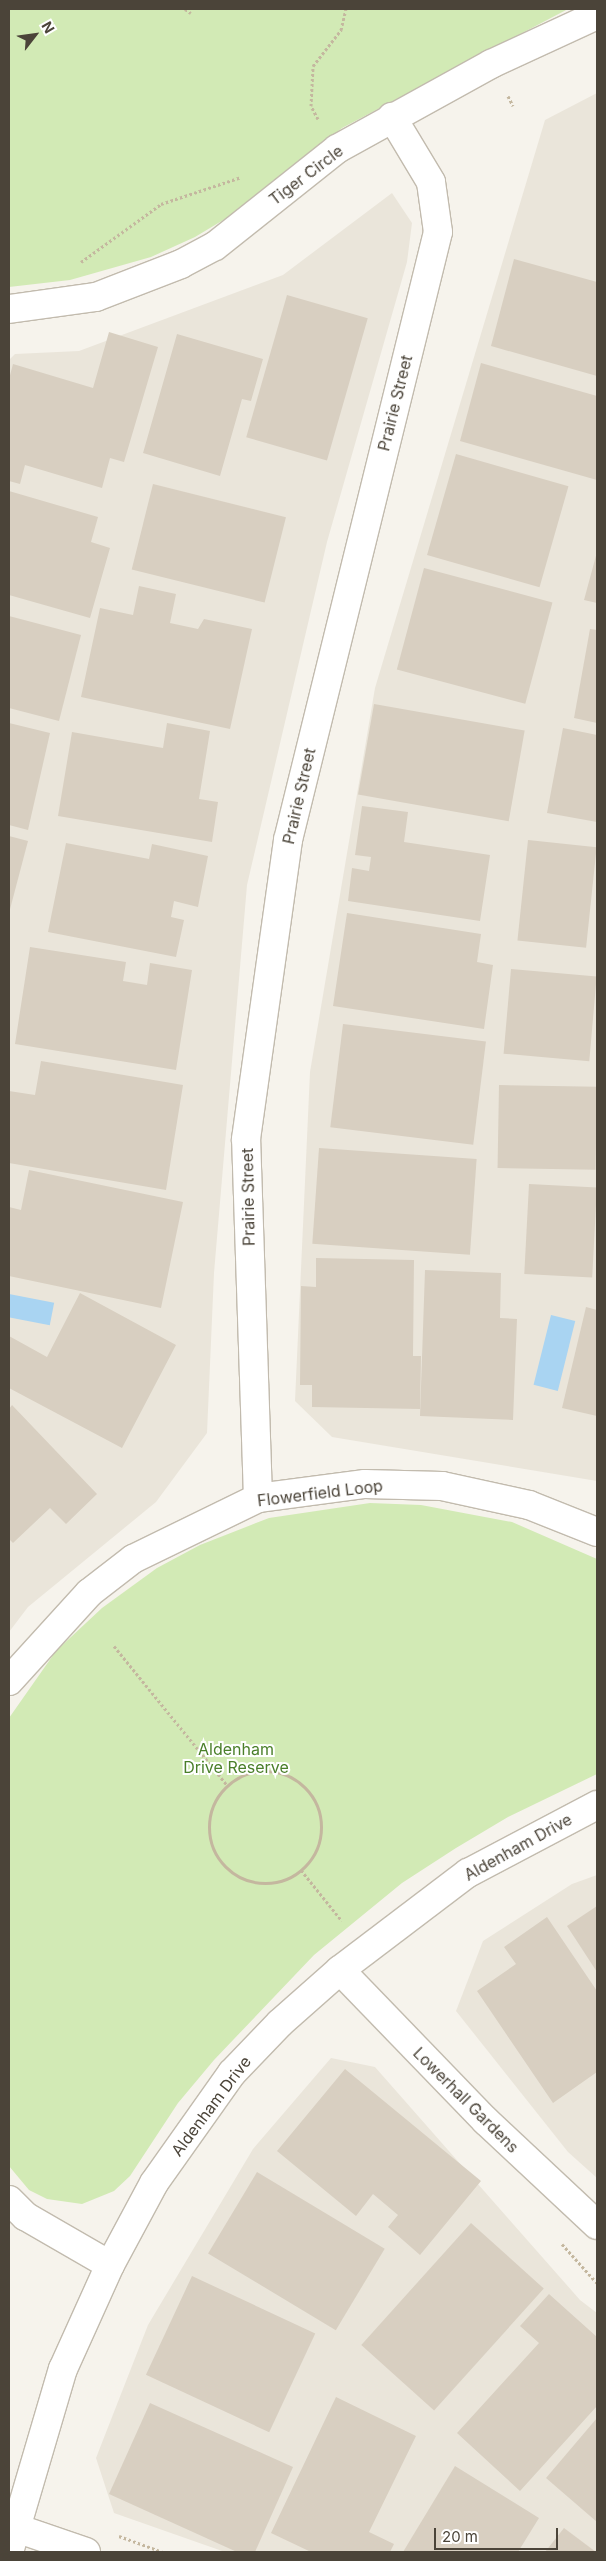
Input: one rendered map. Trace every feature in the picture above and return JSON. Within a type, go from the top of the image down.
[{"type":"street","name":"Tiger Circle","points":[[9,309],[96,297],[181,264],[214,246],[337,149],[392,117],[551,33],[597,15]]},
{"type":"street","name":"Prairie Street","points":[[258,1498],[246,1139],[284,869],[438,232],[431,182],[392,117]]},
{"type":"street","name":"Flowerfield Loop","points":[[9,1681],[89,1594],[133,1559],[258,1498],[365,1484],[442,1486],[529,1505],[597,1532]]},
{"type":"street","name":"Aldenham Drive","points":[[12,2540],[64,2369],[110,2265],[154,2183],[232,2073],[280,2023],[340,1970],[468,1874],[597,1805]]},
{"type":"street","name":"Lowerhall Gardens","points":[[340,1970],[486,2121],[597,2225]]},
{"type":"street","points":[[9,2200],[25,2216],[110,2265]]},
{"type":"street","points":[[12,2540],[86,2552]]},
{"type":"path","points":[[185,9],[191,13]]},
{"type":"path","points":[[312,128],[320,122],[311,106],[313,66],[341,30],[346,9]]},
{"type":"path","points":[[73,266],[161,204],[244,175]]},
{"type":"path","points":[[114,1646],[227,1785]]},
{"type":"path","points":[[263,1771],[291,1778],[306,1790],[316,1806],[320,1835],[314,1854],[301,1870],[282,1880],[260,1883],[240,1877],[222,1864],[212,1845],[208,1823],[214,1802],[227,1785],[263,1771]]},
{"type":"path","points":[[301,1870],[342,1921]]},
{"type":"path","points":[[112,2534],[163,2552]]},
{"type":"shaded area","points":[[597,93],[597,1481],[332,1437],[295,1401],[310,1072],[375,688],[545,120]]},
{"type":"shaded area","points":[[392,193],[412,223],[407,262],[327,542],[247,885],[214,1273],[207,1433],[156,1502],[28,1607],[9,1632],[9,360],[15,354],[79,351],[283,275]]},
{"type":"shaded area","points":[[597,1875],[597,2178],[568,2152],[456,2011],[483,1941],[572,1884]]},
{"type":"shaded area","points":[[331,2058],[375,2067],[580,2300],[597,2313],[597,2552],[225,2552],[114,2513],[96,2458],[148,2325],[253,2149]]},
{"type":"green space","points":[[9,9],[568,9],[342,128],[235,213],[195,237],[151,257],[70,280],[9,287]]},
{"type":"green space","name":"Aldenham Drive Reserve","points":[[370,1503],[421,1505],[512,1522],[597,1559],[597,1774],[508,1817],[456,1848],[402,1883],[314,1955],[214,2060],[178,2103],[130,2176],[114,2191],[82,2204],[47,2199],[29,2190],[9,2166],[9,1718],[56,1651],[102,1608],[157,1568],[200,1545],[269,1518]]},
{"type":"water","points":[[9,1294],[54,1303],[50,1325],[9,1317]]},
{"type":"water","points":[[551,1315],[575,1321],[558,1391],[534,1385]]},
{"type":"building","points":[[514,259],[597,282],[597,376],[491,346]]},
{"type":"building","points":[[287,295],[368,318],[327,460],[246,437]]},
{"type":"building","points":[[109,332],[158,347],[124,462],[110,458],[102,488],[25,465],[20,484],[9,481],[9,379],[13,364],[93,388]]},
{"type":"building","points":[[177,334],[263,359],[251,401],[242,399],[220,476],[143,453]]},
{"type":"building","points":[[481,363],[597,396],[597,480],[460,441]]},
{"type":"building","points":[[456,454],[568,486],[540,587],[427,555]]},
{"type":"building","points":[[153,484],[286,517],[265,603],[132,569]]},
{"type":"building","points":[[9,491],[98,517],[91,542],[110,548],[90,618],[9,595]]},
{"type":"building","points":[[597,552],[597,603],[584,600]]},
{"type":"building","points":[[424,568],[552,602],[525,704],[397,669]]},
{"type":"building","points":[[139,586],[176,594],[170,623],[198,629],[204,619],[252,629],[230,729],[81,697],[100,608],[133,615]]},
{"type":"building","points":[[9,616],[81,635],[59,721],[9,708]]},
{"type":"building","points":[[590,629],[597,630],[597,723],[574,718]]},
{"type":"building","points":[[374,704],[525,731],[509,821],[358,795]]},
{"type":"building","points":[[9,723],[50,733],[28,830],[9,825]]},
{"type":"building","points":[[167,723],[210,731],[199,799],[218,802],[212,842],[58,816],[72,732],[163,748]]},
{"type":"building","points":[[563,728],[597,735],[597,822],[547,813]]},
{"type":"building","points":[[362,806],[408,812],[404,842],[490,855],[480,921],[348,901],[352,868],[369,871],[371,857],[355,855]]},
{"type":"building","points":[[9,836],[28,841],[9,913]]},
{"type":"building","points":[[528,840],[597,847],[586,948],[517,940]]},
{"type":"building","points":[[66,843],[149,859],[152,844],[208,856],[198,907],[174,901],[171,917],[184,920],[176,957],[48,932]]},
{"type":"building","points":[[347,913],[481,934],[477,962],[493,965],[484,1029],[333,1006]]},
{"type":"building","points":[[30,947],[126,962],[123,981],[147,985],[150,963],[192,970],[176,1070],[15,1044]]},
{"type":"building","points":[[511,969],[597,976],[589,1061],[504,1054]]},
{"type":"building","points":[[343,1024],[486,1042],[473,1145],[330,1127]]},
{"type":"building","points":[[41,1061],[183,1085],[166,1190],[9,1163],[9,1091],[35,1095]]},
{"type":"building","points":[[499,1085],[597,1087],[596,1170],[498,1168]]},
{"type":"building","points":[[319,1148],[477,1159],[470,1255],[312,1244]]},
{"type":"building","points":[[29,1170],[183,1202],[161,1308],[9,1276],[9,1207],[21,1210]]},
{"type":"building","points":[[529,1184],[597,1188],[592,1277],[524,1274]]},
{"type":"building","points":[[316,1258],[414,1260],[413,1356],[421,1356],[420,1409],[312,1407],[312,1385],[300,1385],[301,1286],[316,1287]]},
{"type":"building","points":[[425,1270],[501,1273],[500,1318],[517,1319],[513,1420],[420,1416]]},
{"type":"building","points":[[80,1293],[176,1345],[122,1448],[9,1388],[9,1336],[47,1357]]},
{"type":"building","points":[[586,1307],[597,1310],[597,1416],[562,1408]]},
{"type":"building","points":[[12,1405],[97,1494],[66,1524],[50,1508],[13,1543],[9,1539],[9,1409]]},
{"type":"building","points":[[597,1906],[597,1972],[567,1926]]},
{"type":"building","points":[[547,1917],[597,1991],[597,2072],[553,2103],[477,1991],[516,1964],[504,1947]]},
{"type":"building","points":[[345,2069],[481,2181],[420,2255],[388,2227],[398,2215],[373,2194],[356,2216],[277,2151]]},
{"type":"building","points":[[257,2172],[385,2249],[336,2330],[208,2253]]},
{"type":"building","points":[[471,2223],[544,2289],[434,2410],[361,2345]]},
{"type":"building","points":[[192,2276],[315,2333],[269,2432],[146,2375]]},
{"type":"building","points":[[549,2294],[597,2337],[597,2406],[520,2491],[457,2433],[539,2343],[520,2326]]},
{"type":"building","points":[[336,2397],[416,2436],[369,2532],[394,2544],[390,2552],[311,2552],[271,2533]]},
{"type":"building","points":[[150,2403],[293,2467],[255,2552],[237,2552],[109,2494]]},
{"type":"building","points":[[597,2418],[597,2522],[546,2478]]},
{"type":"building","points":[[455,2466],[539,2518],[518,2552],[403,2552]]},
{"type":"building","points":[[564,2528],[596,2552],[545,2552]]}]
